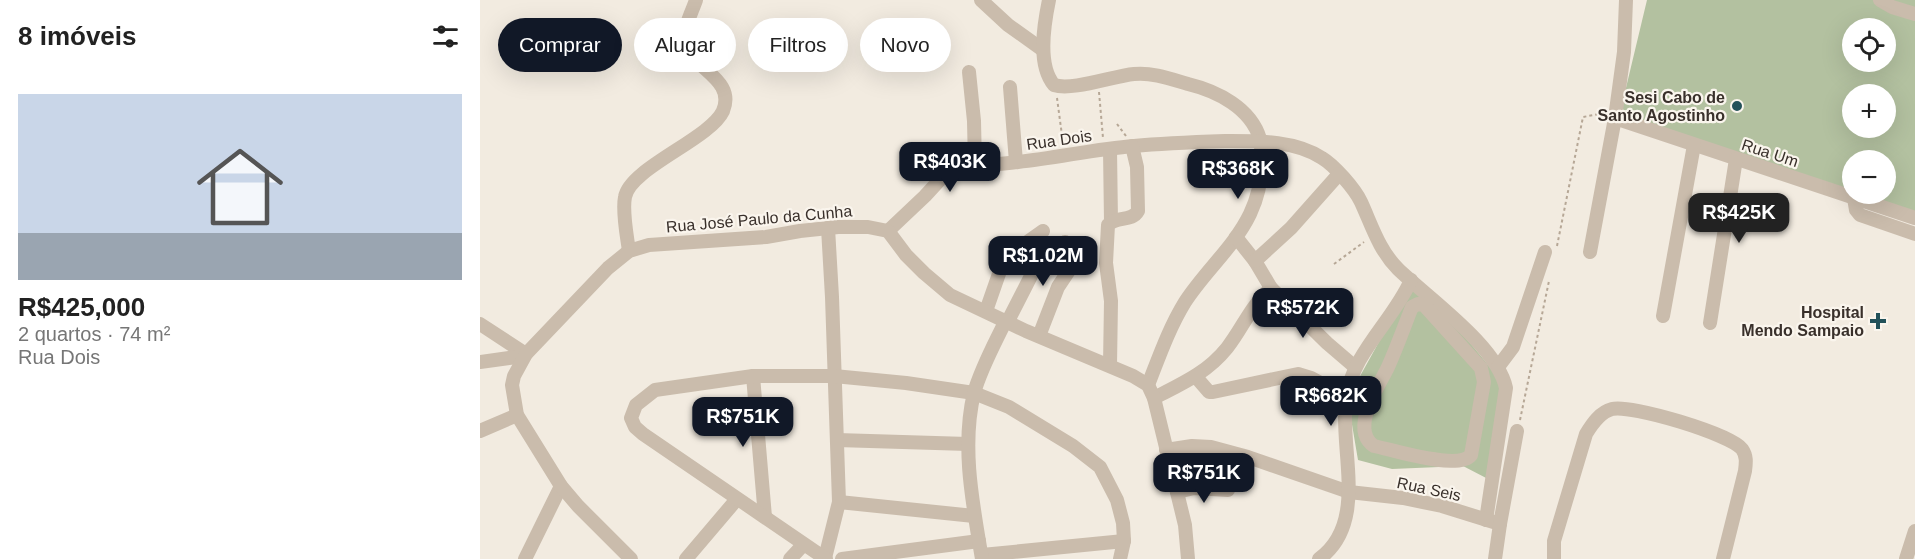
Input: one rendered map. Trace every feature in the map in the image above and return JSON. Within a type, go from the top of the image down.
[{"type":"street","points":[[629,251],[624,198],[628,188],[666,156],[711,124],[721,114],[725,103],[724,89],[693,56],[685,42],[686,30],[696,0]]},
{"type":"street","points":[[981,0],[1008,25],[1043,50]]},
{"type":"street","points":[[1049,0],[1043,62],[1049,79],[1056,87],[1135,74],[1147,74],[1199,86],[1229,101],[1244,112],[1255,126],[1261,141],[1261,183],[1249,215],[1236,237],[1186,301],[1175,320],[1151,391],[1185,525],[1188,559]]},
{"type":"street","points":[[1590,252],[1615,118],[1624,43],[1626,0]]},
{"type":"street","points":[[1880,0],[1892,7],[1915,14]]},
{"type":"street","points":[[969,72],[974,121],[975,165]]},
{"type":"street","points":[[1010,87],[1016,162]]},
{"type":"street","name":"Rua Um","points":[[1615,118],[1842,194]]},
{"type":"street","name":"Rua Dois","points":[[888,231],[926,196],[947,172],[954,168],[1191,141],[1261,141],[1288,145],[1315,154],[1339,174],[1360,200],[1373,235],[1391,261],[1450,315],[1498,367]]},
{"type":"street","points":[[1663,316],[1694,145]]},
{"type":"street","points":[[1111,222],[1133,217],[1138,212],[1137,167],[1132,146]]},
{"type":"street","points":[[1107,149],[1111,222],[1108,225],[1106,263],[1107,285],[1111,301],[1110,365]]},
{"type":"street","points":[[1710,323],[1736,159]]},
{"type":"street","points":[[1255,261],[1291,228],[1339,174]]},
{"type":"street","points":[[1856,204],[1860,215],[1915,234]]},
{"type":"street","name":"Rua Um","points":[[1872,204],[1915,218]]},
{"type":"street","name":"Rua José Paulo da Cunha","points":[[517,415],[512,385],[525,355],[608,268],[629,251],[649,245],[766,237],[828,228],[868,227],[888,231]]},
{"type":"street","points":[[828,228],[832,297],[834,376],[839,502],[826,558],[803,545],[635,427],[631,418],[636,405],[655,390],[753,376],[834,376],[974,393],[1008,407],[1094,461],[1110,483],[1124,523],[1124,541],[1120,559]]},
{"type":"street","points":[[888,231],[906,255],[950,295],[1039,336],[1110,365],[1151,391],[1196,377],[1226,349],[1254,305],[1271,288]]},
{"type":"street","points":[[986,311],[1001,268],[1009,255],[1043,231]]},
{"type":"street","points":[[1236,237],[1255,261],[1271,288],[1355,367]]},
{"type":"street","points":[[1065,242],[1034,272],[1007,321],[974,393],[968,444],[974,516],[982,557],[1124,541]]},
{"type":"street","points":[[1495,559],[1493,467],[1506,388],[1498,367],[1513,347],[1545,252]]},
{"type":"street","points":[[1039,336],[1058,287],[1072,266]]},
{"type":"street","points":[[1319,559],[1331,549],[1345,517],[1349,492],[1346,397],[1355,367],[1411,280]]},
{"type":"street","points":[[1414,305],[1424,305],[1481,368],[1484,382],[1471,455],[1465,460],[1450,463],[1374,446],[1366,437],[1364,429],[1367,410],[1414,305]]},
{"type":"street","points":[[480,324],[525,355]]},
{"type":"street","points":[[480,362],[525,355]]},
{"type":"street","points":[[1196,377],[1205,389],[1212,393],[1298,374],[1311,378],[1346,397]]},
{"type":"street","points":[[753,376],[765,517]]},
{"type":"street","points":[[1554,559],[1554,541],[1586,434],[1594,422],[1606,411],[1628,408],[1657,415],[1726,439],[1742,449],[1746,456],[1745,471],[1723,559]]},
{"type":"street","points":[[480,431],[517,415],[561,486],[630,559]]},
{"type":"street","points":[[1493,522],[1517,431]]},
{"type":"street","points":[[837,440],[968,444]]},
{"type":"street","name":"Rua Seis","points":[[1166,450],[1192,446],[1211,447],[1248,457],[1349,492],[1403,498],[1442,506],[1493,522]]},
{"type":"street","points":[[1471,455],[1493,467]]},
{"type":"street","points":[[525,559],[561,486]]},
{"type":"street","points":[[1177,492],[1194,488],[1228,490]]},
{"type":"street","points":[[686,559],[737,499]]},
{"type":"street","points":[[839,502],[974,516]]},
{"type":"street","points":[[1906,559],[1915,531]]},
{"type":"street","points":[[842,559],[979,541]]},
{"type":"street","points":[[790,559],[803,545]]},
{"type":"path","points":[[1098,81],[1107,149]]},
{"type":"path","points":[[1056,87],[1065,155]]},
{"type":"path","points":[[1334,264],[1373,235]]},
{"type":"green space","name":"Sesi Cabo de Santo Agostinho","points":[[1647,0],[1915,0],[1915,217],[1877,204],[1896,204],[1896,150],[1842,150],[1842,192],[1619,117]]},
{"type":"green space","points":[[1411,284],[1461,333],[1505,388],[1490,480],[1463,466],[1392,469],[1358,460],[1348,401]]},
{"type":"place","name":"Sesi Cabo de Santo Agostinho","points":[[1737,106]]},
{"type":"place","name":"Hospital Mendo Sampaio","points":[[1878,321]]}]
